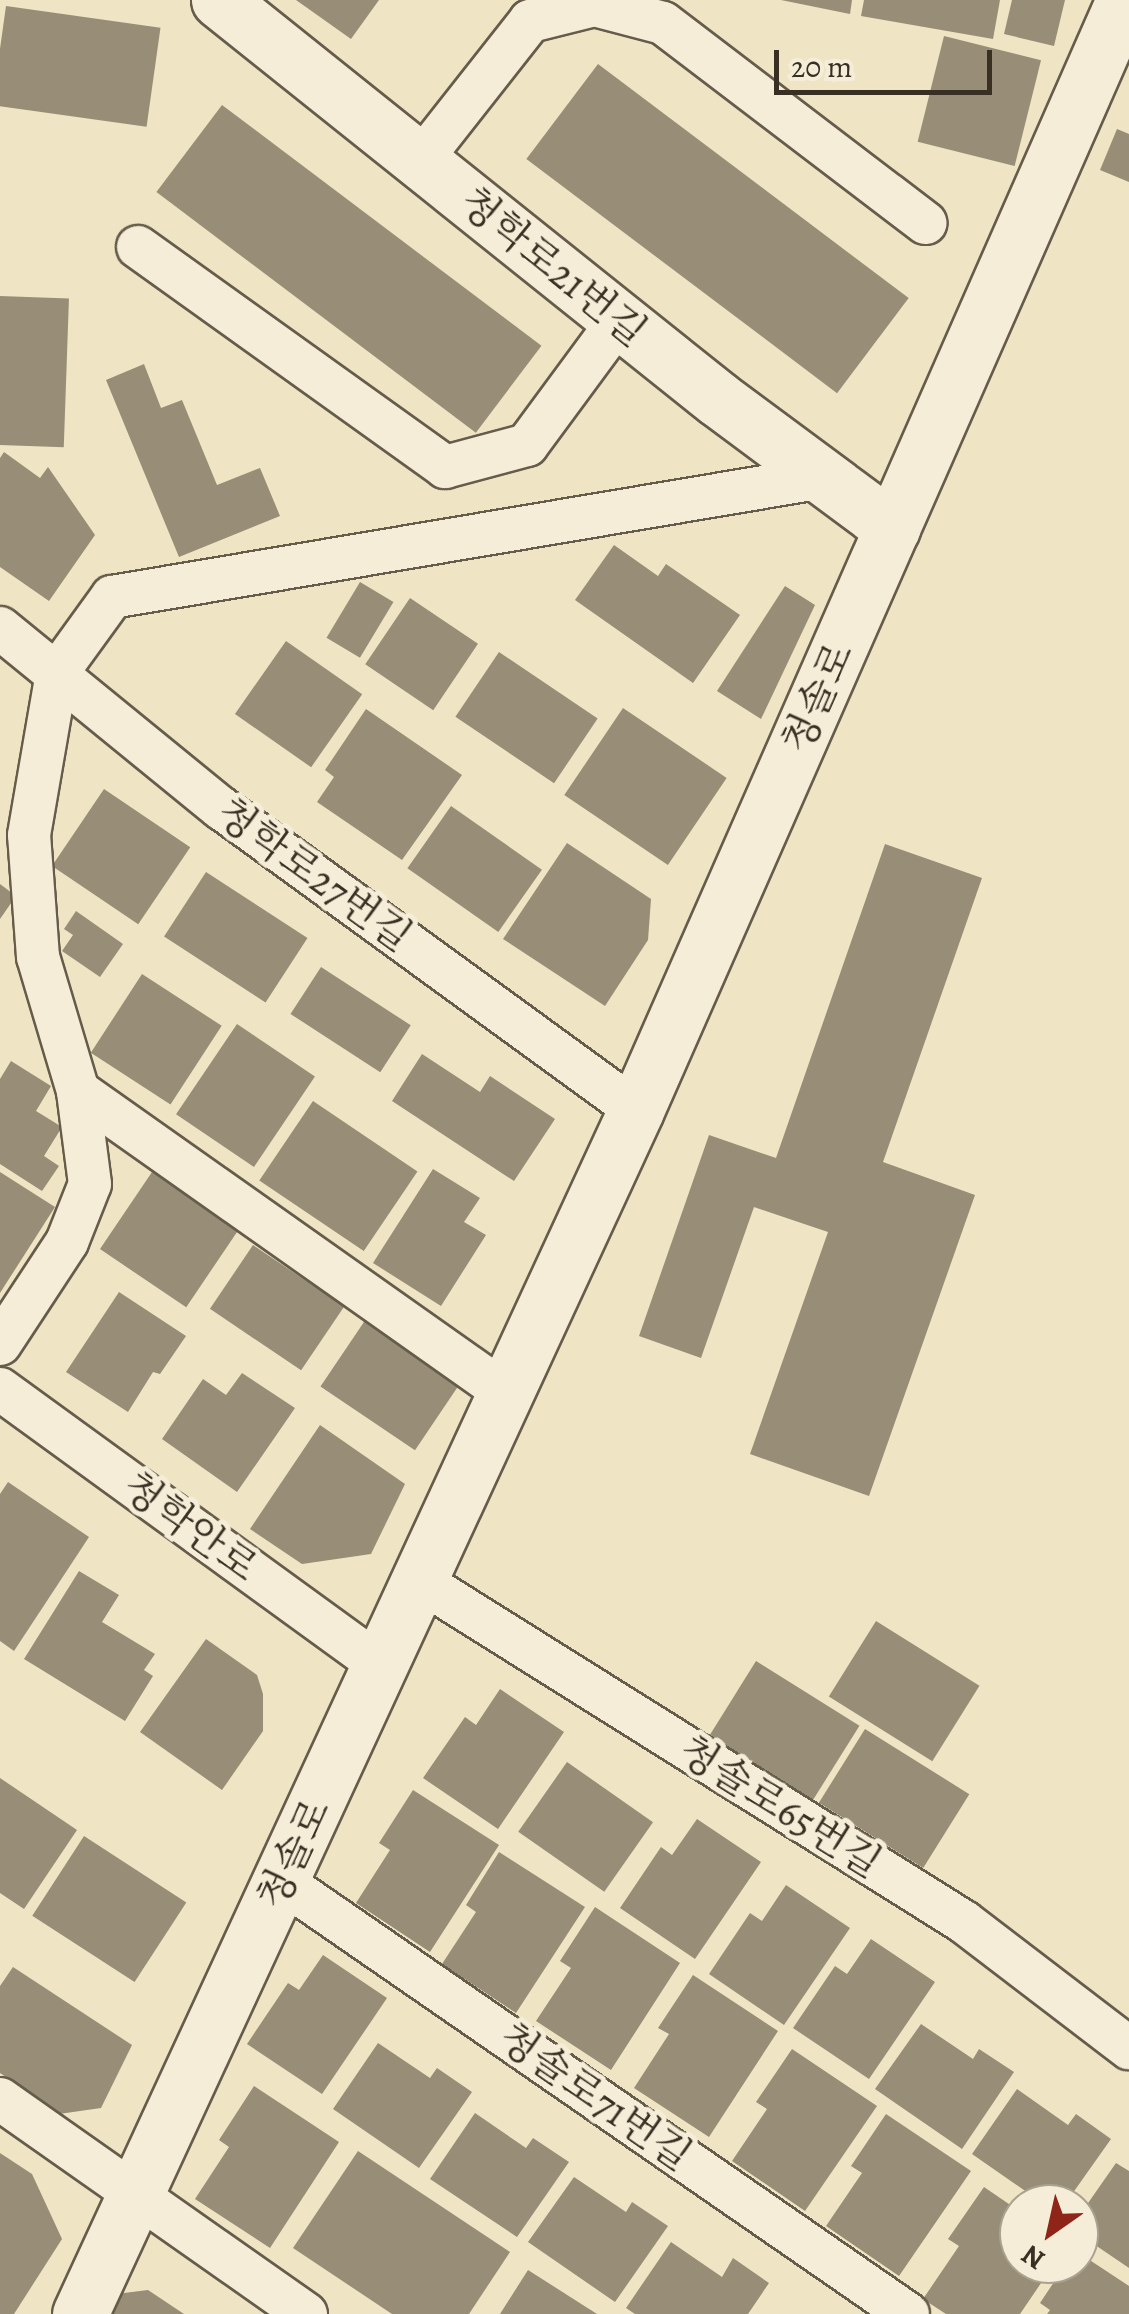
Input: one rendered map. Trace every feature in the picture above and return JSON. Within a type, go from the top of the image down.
[{"type":"street","name":"청학로21번길","points":[[220,0],[619,320],[892,528]]},
{"type":"street","name":"청솔로","points":[[80,2314],[636,1110],[1124,0]]},
{"type":"lane","points":[[420,161],[530,21],[594,5],[662,23],[926,223]]},
{"type":"lane","points":[[138,247],[444,467],[526,445],[619,320]]},
{"type":"lane","points":[[0,1344],[66,1242],[90,1184],[78,1092],[38,957],[30,835],[57,673],[112,596],[824,477]]},
{"type":"lane","name":"청학로27번길","points":[[0,628],[220,808],[636,1110]]},
{"type":"lane","points":[[78,1092],[506,1393]]},
{"type":"lane","name":"청학안로","points":[[0,1389],[380,1665]]},
{"type":"lane","name":"청솔로65번길","points":[[420,1581],[964,1922],[1129,2048]]},
{"type":"lane","name":"청솔로71번길","points":[[282,1880],[908,2314]]},
{"type":"lane","points":[[0,2099],[306,2314]]},
{"type":"building","points":[[296,0],[379,0],[351,39]]},
{"type":"building","points":[[781,0],[852,0],[850,14]]},
{"type":"building","points":[[864,0],[1000,0],[993,39],[861,16]]},
{"type":"building","points":[[1012,0],[1065,0],[1054,46],[1004,34]]},
{"type":"building","points":[[6,6],[160,28],[147,127],[0,106],[0,49]]},
{"type":"building","points":[[944,36],[1041,60],[1015,166],[918,142]]},
{"type":"building","points":[[598,64],[909,298],[837,393],[526,159]]},
{"type":"building","points":[[222,105],[541,346],[476,433],[156,192]]},
{"type":"building","points":[[1117,129],[1129,134],[1129,182],[1100,170]]},
{"type":"building","points":[[0,296],[69,298],[64,447],[0,445]]},
{"type":"building","points":[[144,364],[161,408],[182,400],[217,485],[260,468],[280,516],[179,557],[106,380]]},
{"type":"building","points":[[4,452],[40,478],[48,467],[95,535],[49,601],[0,567],[0,458]]},
{"type":"building","points":[[614,545],[658,576],[666,564],[740,615],[693,683],[575,600]]},
{"type":"building","points":[[360,582],[393,602],[360,658],[327,638]]},
{"type":"building","points":[[785,586],[815,605],[761,719],[717,691]]},
{"type":"building","points":[[410,598],[478,644],[433,710],[365,664]]},
{"type":"building","points":[[286,641],[362,694],[311,767],[235,714]]},
{"type":"building","points":[[499,652],[598,719],[554,783],[455,717]]},
{"type":"building","points":[[623,708],[727,778],[668,865],[564,795]]},
{"type":"building","points":[[366,709],[462,775],[402,860],[317,802],[334,777],[325,770]]},
{"type":"building","points":[[104,789],[190,847],[138,924],[52,866]]},
{"type":"building","points":[[451,806],[542,870],[498,932],[407,868]]},
{"type":"building","points":[[567,843],[651,899],[648,940],[605,1006],[503,939]]},
{"type":"building","points":[[885,844],[982,878],[883,1162],[975,1195],[869,1496],[750,1454],[828,1232],[754,1207],[701,1358],[639,1336],[709,1135],[776,1158]]},
{"type":"building","points":[[206,872],[307,938],[266,1002],[164,937]]},
{"type":"building","points":[[0,884],[16,896],[0,919]]},
{"type":"building","points":[[76,911],[123,944],[100,977],[62,951],[73,935],[64,929]]},
{"type":"building","points":[[321,967],[411,1025],[380,1072],[291,1014]]},
{"type":"building","points":[[142,974],[222,1026],[170,1105],[91,1053]]},
{"type":"building","points":[[237,1024],[315,1077],[254,1167],[176,1114]]},
{"type":"building","points":[[422,1054],[480,1092],[490,1076],[555,1119],[514,1181],[392,1101]]},
{"type":"building","points":[[11,1061],[51,1086],[36,1111],[62,1127],[44,1156],[59,1166],[42,1191],[0,1164],[0,1079]]},
{"type":"building","points":[[313,1101],[417,1171],[364,1251],[259,1181]]},
{"type":"building","points":[[433,1169],[480,1198],[464,1222],[486,1235],[441,1306],[373,1263]]},
{"type":"building","points":[[0,1172],[55,1207],[0,1293]]},
{"type":"building","points":[[152,1172],[238,1230],[186,1307],[100,1249]]},
{"type":"building","points":[[253,1245],[344,1307],[301,1370],[210,1309]]},
{"type":"building","points":[[119,1292],[186,1336],[160,1374],[153,1372],[128,1412],[66,1372]]},
{"type":"building","points":[[368,1316],[463,1380],[415,1450],[320,1386]]},
{"type":"building","points":[[242,1373],[295,1408],[237,1492],[162,1439],[203,1379],[226,1395]]},
{"type":"building","points":[[320,1425],[405,1484],[371,1554],[302,1564],[250,1529]]},
{"type":"building","points":[[8,1482],[89,1537],[14,1651],[0,1641],[0,1494]]},
{"type":"building","points":[[79,1571],[119,1595],[102,1622],[155,1654],[144,1670],[153,1676],[125,1721],[24,1659]]},
{"type":"building","points":[[876,1621],[979,1686],[932,1761],[829,1696]]},
{"type":"building","points":[[206,1639],[257,1675],[263,1694],[263,1731],[222,1790],[140,1732]]},
{"type":"building","points":[[756,1661],[859,1726],[813,1800],[709,1736]]},
{"type":"building","points":[[500,1689],[564,1732],[498,1829],[423,1778],[465,1717],[476,1725]]},
{"type":"building","points":[[865,1729],[969,1794],[923,1868],[819,1803]]},
{"type":"building","points":[[567,1762],[653,1822],[604,1892],[518,1832]]},
{"type":"building","points":[[0,1778],[77,1830],[24,1909],[0,1893]]},
{"type":"building","points":[[413,1790],[499,1845],[430,1952],[356,1903],[390,1850],[379,1843]]},
{"type":"building","points":[[697,1819],[761,1862],[695,1959],[620,1908],[661,1847],[672,1855]]},
{"type":"building","points":[[84,1836],[186,1902],[135,1982],[32,1916]]},
{"type":"building","points":[[499,1852],[585,1907],[516,2013],[442,1964],[476,1912],[466,1905]]},
{"type":"building","points":[[786,1885],[850,1928],[784,2025],[709,1974],[750,1913],[762,1921]]},
{"type":"building","points":[[595,1907],[680,1963],[611,2070],[536,2021],[571,1968],[560,1961]]},
{"type":"building","points":[[871,1939],[935,1982],[869,2079],[793,2028],[835,1966],[847,1974]]},
{"type":"building","points":[[323,1955],[387,1998],[322,2094],[247,2044],[288,1983],[299,1990]]},
{"type":"building","points":[[13,1967],[132,2045],[101,2108],[59,2114],[0,2073],[0,1986]]},
{"type":"building","points":[[693,1975],[778,2031],[709,2137],[634,2088],[669,2034],[658,2028]]},
{"type":"building","points":[[921,2024],[973,2059],[979,2049],[1014,2072],[962,2149],[875,2089]]},
{"type":"building","points":[[378,2043],[430,2078],[437,2068],[472,2092],[419,2168],[333,2109]]},
{"type":"building","points":[[792,2049],[877,2106],[805,2211],[732,2161],[767,2109],[756,2102]]},
{"type":"building","points":[[254,2086],[339,2142],[270,2248],[195,2199],[229,2147],[219,2140]]},
{"type":"building","points":[[1017,2089],[1068,2125],[1076,2114],[1111,2139],[1079,2184],[1015,2184],[972,2154]]},
{"type":"building","points":[[475,2113],[526,2148],[533,2138],[569,2162],[517,2237],[430,2179]]},
{"type":"building","points":[[886,2114],[971,2171],[899,2276],[826,2226],[862,2173],[851,2166]]},
{"type":"building","points":[[358,2151],[510,2252],[469,2314],[392,2314],[293,2248]]},
{"type":"building","points":[[0,2153],[32,2174],[62,2239],[14,2314],[0,2314]]},
{"type":"building","points":[[1116,2163],[1129,2171],[1129,2268],[1099,2248],[1099,2187]]},
{"type":"building","points":[[574,2177],[626,2212],[632,2202],[668,2226],[615,2302],[528,2242]]},
{"type":"building","points":[[984,2187],[999,2197],[999,2284],[1040,2284],[1020,2314],[946,2314],[923,2299],[959,2246],[948,2239]]},
{"type":"building","points":[[671,2242],[722,2277],[733,2258],[769,2283],[748,2314],[635,2314],[626,2308]]},
{"type":"building","points":[[1099,2266],[1129,2286],[1129,2314],[1047,2314],[1050,2310],[1040,2303],[1053,2284],[1099,2284]]},
{"type":"building","points":[[528,2270],[597,2314],[500,2314]]},
{"type":"building","points":[[148,2290],[184,2314],[109,2314],[116,2294]]}]
